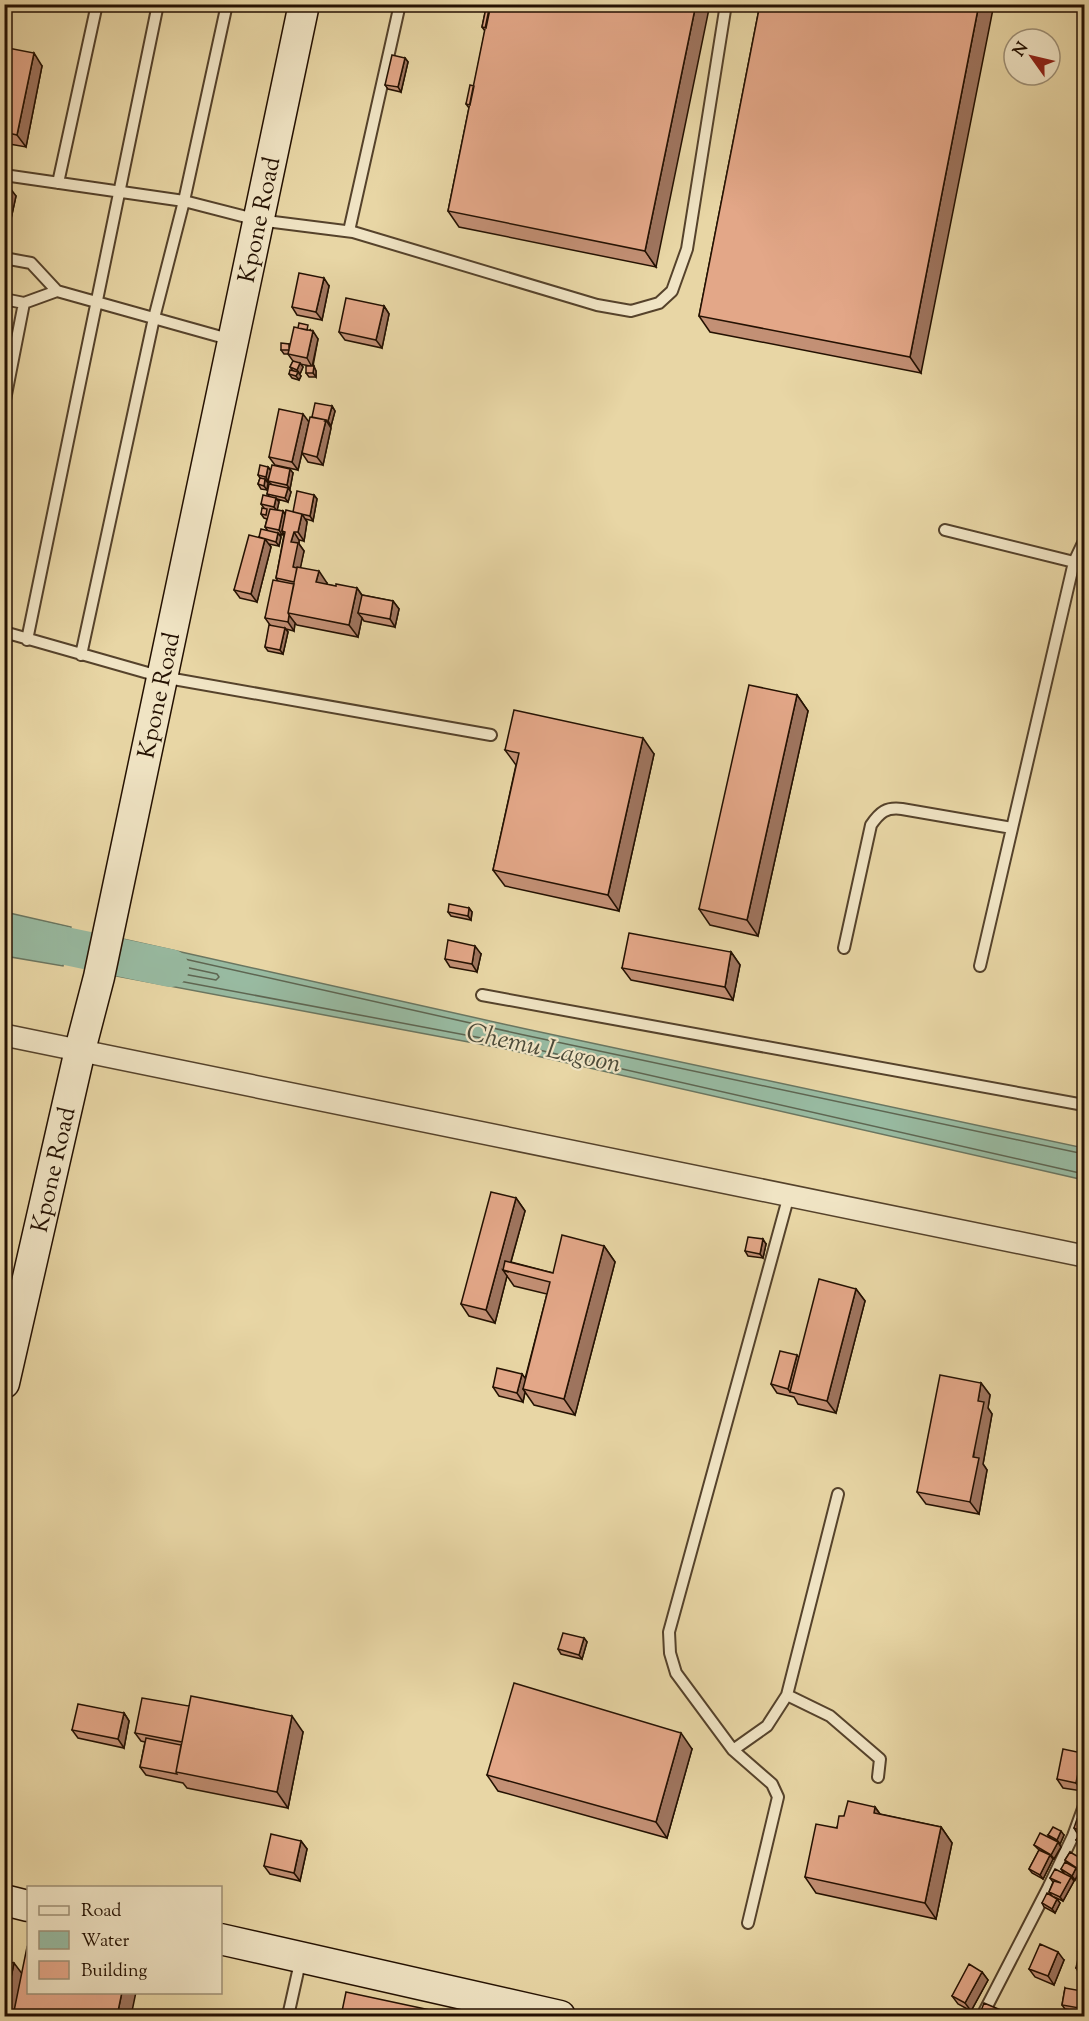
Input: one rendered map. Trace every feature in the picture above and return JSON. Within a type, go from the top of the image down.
[{"type":"main road","name":"Kpone Road","points":[[4,1383],[80,1050],[99,977],[304,4]]},
{"type":"main road","points":[[4,1900],[27,1906]]},
{"type":"main road","points":[[222,1939],[561,2016]]},
{"type":"street","points":[[4,1035],[1084,1256]]},
{"type":"lane","points":[[58,183],[98,4]]},
{"type":"lane","points":[[27,640],[158,4]]},
{"type":"lane","points":[[81,655],[154,318],[184,201],[227,4]]},
{"type":"lane","points":[[349,231],[400,4]]},
{"type":"lane","points":[[4,175],[184,201],[258,220],[349,231],[597,305],[631,311],[659,303],[672,291],[687,249],[726,4]]},
{"type":"lane","points":[[4,258],[31,263],[57,291],[232,340]]},
{"type":"lane","points":[[4,299],[24,303],[57,291]]},
{"type":"lane","points":[[4,405],[24,303]]},
{"type":"lane","points":[[945,530],[1074,562]]},
{"type":"lane","points":[[980,966],[1074,562],[1084,541]]},
{"type":"lane","points":[[4,632],[162,677],[491,735]]},
{"type":"lane","points":[[844,948],[871,825],[878,813],[889,808],[902,809],[1012,828]]},
{"type":"lane","points":[[482,995],[1084,1105]]},
{"type":"lane","points":[[748,1923],[778,1797],[772,1784],[733,1750],[676,1673],[670,1653],[669,1632],[789,1195]]},
{"type":"lane","points":[[733,1750],[767,1726],[787,1695],[838,1494]]},
{"type":"lane","points":[[787,1695],[830,1716],[880,1759],[878,1777]]},
{"type":"lane","points":[[982,2016],[1053,1878],[1084,1806]]},
{"type":"lane","points":[[288,2016],[301,1958]]},
{"type":"water","points":[[5,912],[71,927],[63,966],[5,956]]},
{"type":"water","points":[[123,939],[526,1029],[1084,1148],[1084,1180],[506,1049],[116,976]]},
{"type":"building","points":[[490,4],[696,4],[645,251],[448,211]]},
{"type":"building","points":[[760,4],[979,4],[910,357],[699,316]]},
{"type":"building","points":[[486,8],[490,9],[486,28],[482,27]]},
{"type":"building","points":[[8,48],[34,53],[17,135],[4,132],[4,63]]},
{"type":"building","points":[[392,55],[405,58],[398,87],[385,85]]},
{"type":"building","points":[[470,85],[474,86],[470,105],[466,104]]},
{"type":"building","points":[[4,187],[10,188],[4,215]]},
{"type":"building","points":[[299,273],[324,278],[316,312],[292,307]]},
{"type":"building","points":[[346,298],[384,306],[376,340],[339,332]]},
{"type":"building","points":[[299,323],[308,325],[307,330],[298,328]]},
{"type":"building","points":[[294,327],[313,331],[307,358],[288,354]]},
{"type":"building","points":[[281,343],[289,344],[289,350],[281,350]]},
{"type":"building","points":[[293,361],[300,363],[297,370],[290,367]]},
{"type":"building","points":[[306,366],[314,366],[313,373],[306,373]]},
{"type":"building","points":[[290,370],[298,372],[296,376],[289,374]]},
{"type":"building","points":[[315,403],[332,406],[328,421],[312,417]]},
{"type":"building","points":[[279,409],[303,414],[292,462],[269,457]]},
{"type":"building","points":[[310,417],[326,420],[317,457],[302,453]]},
{"type":"building","points":[[260,465],[268,467],[266,477],[258,475]]},
{"type":"building","points":[[272,465],[290,469],[287,485],[268,481]]},
{"type":"building","points":[[260,478],[265,479],[264,486],[258,484]]},
{"type":"building","points":[[269,484],[288,488],[285,498],[267,494]]},
{"type":"building","points":[[297,491],[314,495],[310,516],[293,512]]},
{"type":"building","points":[[263,495],[276,498],[274,507],[261,504]]},
{"type":"building","points":[[262,508],[267,509],[266,515],[261,514]]},
{"type":"building","points":[[270,509],[283,511],[279,530],[265,527]]},
{"type":"building","points":[[286,510],[302,514],[298,532],[294,532],[291,542],[298,543],[293,567],[297,568],[294,582],[276,578],[285,532],[282,531]]},
{"type":"building","points":[[261,529],[278,533],[276,542],[259,537]]},
{"type":"building","points":[[249,535],[265,539],[251,594],[234,590]]},
{"type":"building","points":[[297,567],[319,571],[316,582],[357,588],[349,625],[288,613]]},
{"type":"building","points":[[273,580],[294,584],[288,622],[265,618]]},
{"type":"building","points":[[362,595],[393,601],[390,619],[358,613]]},
{"type":"building","points":[[269,625],[285,628],[280,650],[265,647]]},
{"type":"building","points":[[749,685],[797,695],[747,920],[699,909]]},
{"type":"building","points":[[514,710],[643,738],[608,895],[493,870],[519,753],[505,750]]},
{"type":"building","points":[[449,904],[469,908],[468,916],[448,912]]},
{"type":"building","points":[[629,933],[731,952],[725,987],[622,968]]},
{"type":"building","points":[[448,940],[475,946],[472,964],[445,959]]},
{"type":"building","points":[[491,1192],[516,1198],[486,1310],[461,1304]]},
{"type":"building","points":[[562,1235],[604,1246],[564,1399],[523,1389],[550,1282],[503,1270],[505,1261],[553,1273]]},
{"type":"building","points":[[748,1237],[763,1239],[760,1254],[745,1251]]},
{"type":"building","points":[[819,1279],[856,1289],[827,1401],[790,1392]]},
{"type":"building","points":[[780,1351],[797,1355],[788,1389],[771,1384]]},
{"type":"building","points":[[497,1368],[522,1374],[517,1393],[493,1387]]},
{"type":"building","points":[[940,1375],[981,1383],[978,1401],[984,1402],[973,1457],[979,1458],[970,1502],[917,1492]]},
{"type":"building","points":[[563,1633],[584,1638],[579,1655],[558,1649]]},
{"type":"building","points":[[514,1683],[681,1733],[656,1822],[487,1775]]},
{"type":"building","points":[[191,1696],[292,1716],[277,1792],[176,1772]]},
{"type":"building","points":[[142,1698],[189,1706],[182,1742],[135,1733]]},
{"type":"building","points":[[78,1704],[124,1713],[118,1739],[72,1730]]},
{"type":"building","points":[[146,1738],[181,1745],[177,1774],[140,1767]]},
{"type":"building","points":[[1063,1749],[1082,1753],[1076,1783],[1057,1779]]},
{"type":"building","points":[[848,1801],[875,1807],[874,1813],[941,1827],[925,1903],[805,1877],[816,1824],[837,1828],[839,1816],[844,1816]]},
{"type":"building","points":[[1077,1819],[1084,1822],[1084,1832],[1074,1828]]},
{"type":"building","points":[[1053,1827],[1061,1831],[1057,1840],[1048,1835]]},
{"type":"building","points":[[1082,1832],[1084,1834],[1084,1847],[1076,1840]]},
{"type":"building","points":[[1040,1833],[1058,1842],[1051,1855],[1034,1845]]},
{"type":"building","points":[[271,1834],[301,1841],[294,1873],[264,1866]]},
{"type":"building","points":[[1039,1850],[1050,1855],[1040,1875],[1029,1869]]},
{"type":"building","points":[[1070,1852],[1082,1859],[1077,1868],[1065,1860]]},
{"type":"building","points":[[1065,1862],[1076,1868],[1072,1876],[1061,1869]]},
{"type":"building","points":[[1055,1869],[1071,1877],[1060,1897],[1049,1892],[1054,1881],[1061,1883],[1050,1878]]},
{"type":"building","points":[[1047,1893],[1057,1899],[1052,1909],[1042,1903]]},
{"type":"building","points":[[1080,1941],[1084,1942],[1084,1953],[1078,1951]]},
{"type":"building","points":[[1040,1944],[1058,1952],[1048,1976],[1029,1969]]},
{"type":"building","points":[[27,1947],[27,1994],[122,1994],[117,2016],[13,2016]]},
{"type":"building","points":[[1078,1959],[1084,1961],[1084,1970],[1076,1968]]},
{"type":"building","points":[[4,1961],[14,1963],[4,2011]]},
{"type":"building","points":[[969,1964],[982,1972],[965,2003],[952,1996]]},
{"type":"building","points":[[1065,1988],[1082,1991],[1079,2008],[1062,2005]]},
{"type":"building","points":[[346,1992],[458,2016],[341,2016]]},
{"type":"building","points":[[984,2003],[1003,2011],[1001,2016],[979,2016]]},
{"type":"waterway","name":"Chemu Lagoon","points":[[4,933],[170,968]]}]
